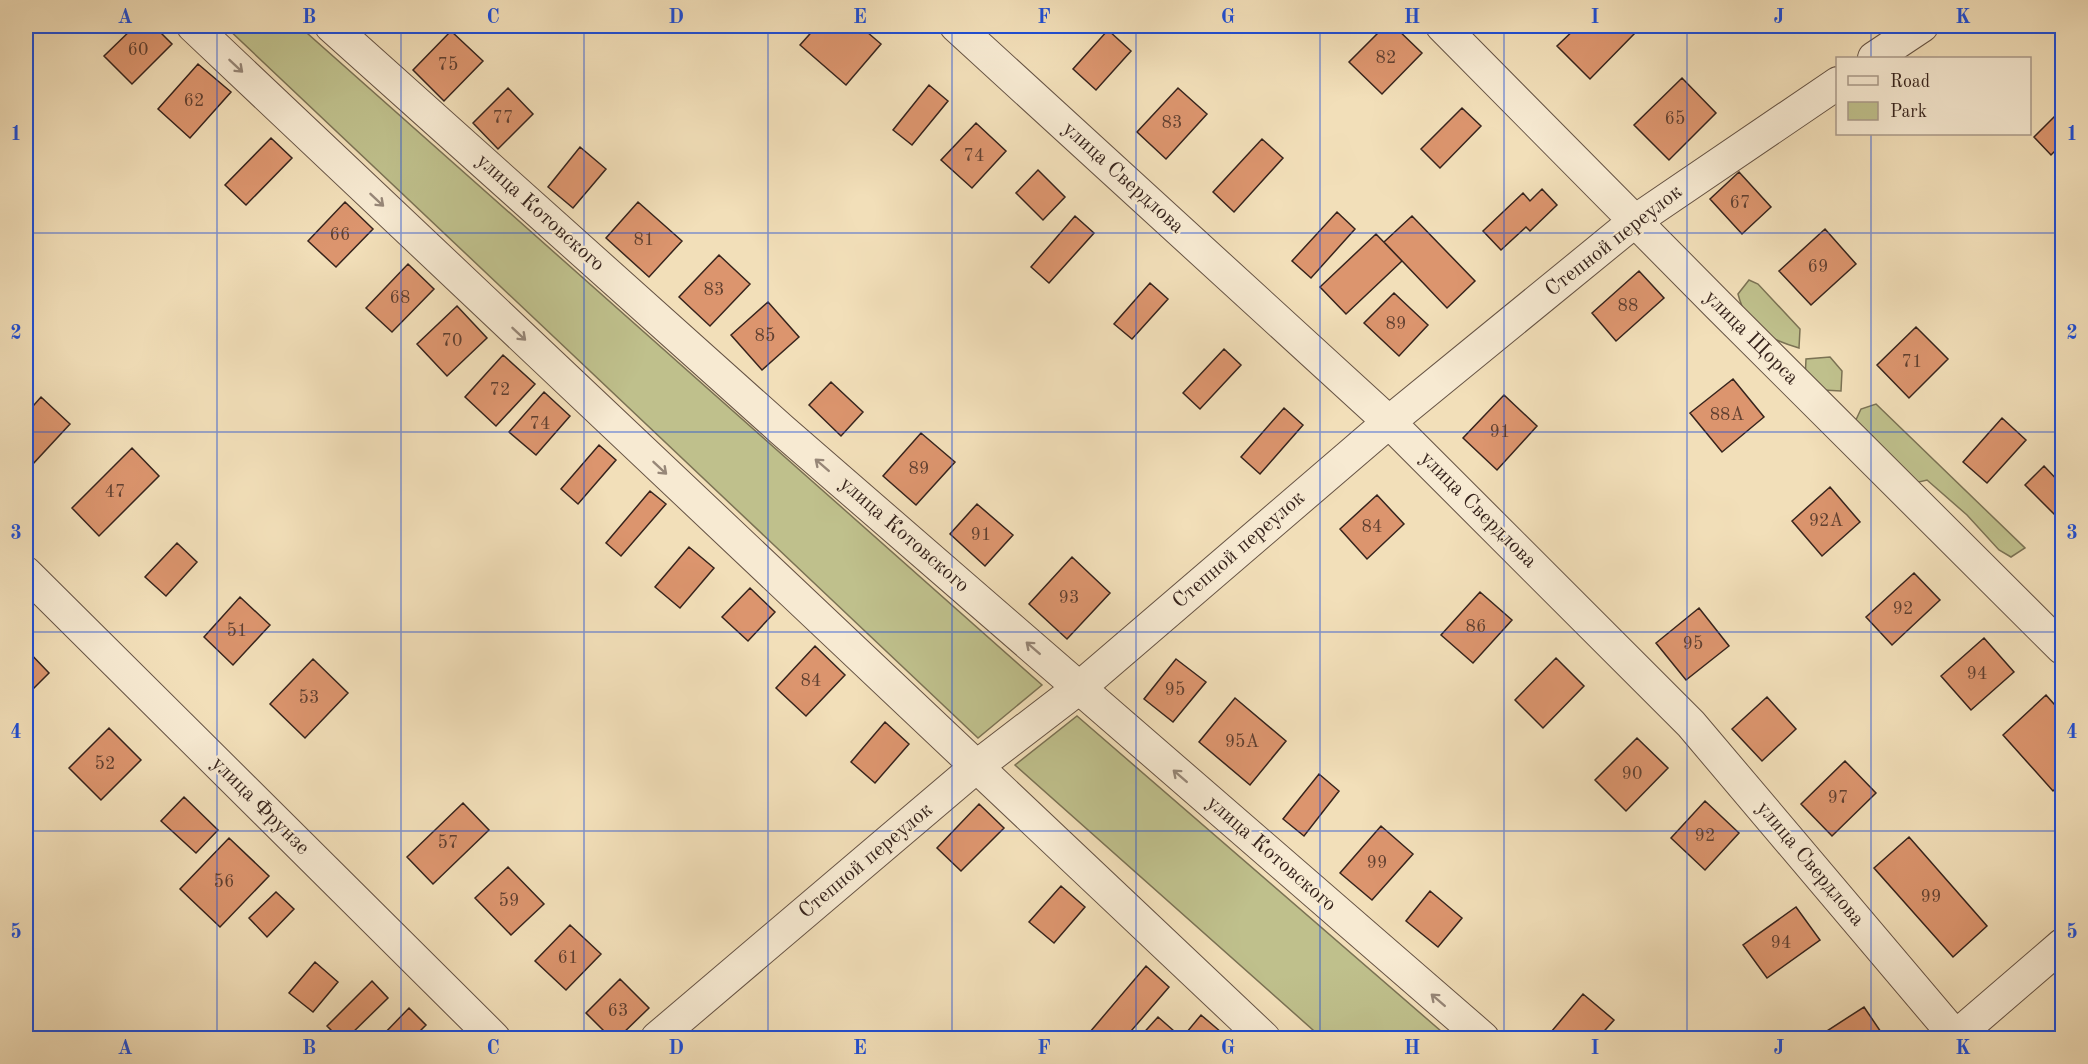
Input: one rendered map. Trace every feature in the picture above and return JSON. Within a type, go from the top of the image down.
[{"type":"street","points":[[193,26],[1264,1038]]},
{"type":"street","name":"улица Котовского","points":[[331,26],[782,430],[1483,1038]]},
{"type":"street","name":"улица Свердлова","points":[[956,26],[1389,422],[1691,724],[1955,1038]]},
{"type":"street","name":"улица Щорса","points":[[1442,26],[2062,648]]},
{"type":"street","points":[[1876,57],[1922,26]]},
{"type":"street","name":"Степной переулок","points":[[657,1038],[976,767],[1079,688],[1389,422],[1635,221],[1836,84]]},
{"type":"street","name":"улица Фрунзе","points":[[26,573],[494,1038]]},
{"type":"street","points":[[1955,1038],[2062,945]]},
{"type":"green space","points":[[225,26],[299,26],[1042,685],[978,738]]},
{"type":"green space","points":[[1749,280],[1758,284],[1800,329],[1799,348],[1768,336],[1759,330],[1747,316],[1738,294]]},
{"type":"green space","points":[[1830,357],[1842,371],[1841,391],[1823,390],[1805,380],[1806,359]]},
{"type":"green space","points":[[1876,404],[2025,548],[2011,557],[1999,550],[1967,515],[1927,480],[1915,483],[1854,424],[1861,409]]},
{"type":"green space","points":[[1077,716],[1449,1038],[1322,1038],[1015,765]]},
{"type":"building","points":[[135,26],[154,26],[172,44],[132,84],[104,56]]},
{"type":"building","points":[[817,26],[860,26],[881,44],[846,85],[800,45]]},
{"type":"building","points":[[1385,26],[1394,26],[1422,53],[1382,94],[1349,62]]},
{"type":"building","points":[[1578,26],[1630,26],[1636,32],[1590,79],[1557,46]]},
{"type":"building","points":[[1108,30],[1131,51],[1096,90],[1073,69]]},
{"type":"building","points":[[451,31],[483,61],[444,101],[413,70]]},
{"type":"building","points":[[198,64],[231,92],[190,138],[158,109]]},
{"type":"building","points":[[1682,78],[1716,113],[1669,160],[1634,125]]},
{"type":"building","points":[[929,85],[948,101],[912,145],[893,130]]},
{"type":"building","points":[[508,88],[533,114],[498,149],[473,123]]},
{"type":"building","points":[[1178,88],[1207,114],[1166,159],[1137,132]]},
{"type":"building","points":[[1462,108],[1481,126],[1440,168],[1421,149]]},
{"type":"building","points":[[2062,109],[2062,144],[2051,155],[2034,137]]},
{"type":"building","points":[[976,123],[1006,151],[972,188],[941,160]]},
{"type":"building","points":[[271,138],[292,158],[246,205],[225,185]]},
{"type":"building","points":[[1262,139],[1283,158],[1234,212],[1213,192]]},
{"type":"building","points":[[580,147],[606,169],[573,208],[548,187]]},
{"type":"building","points":[[1038,170],[1065,197],[1043,220],[1016,193]]},
{"type":"building","points":[[1739,172],[1771,207],[1742,234],[1710,199]]},
{"type":"building","points":[[1542,189],[1557,205],[1530,231],[1526,227],[1501,250],[1483,231],[1523,193],[1530,201]]},
{"type":"building","points":[[345,202],[373,229],[336,267],[308,241]]},
{"type":"building","points":[[638,202],[682,241],[649,277],[606,238]]},
{"type":"building","points":[[1337,212],[1355,229],[1311,278],[1292,261]]},
{"type":"building","points":[[1075,216],[1094,233],[1049,283],[1031,267]]},
{"type":"building","points":[[1412,216],[1475,281],[1447,308],[1384,242]]},
{"type":"building","points":[[1825,229],[1856,264],[1811,305],[1779,271]]},
{"type":"building","points":[[1376,234],[1402,261],[1346,314],[1320,287]]},
{"type":"building","points":[[719,255],[750,284],[710,326],[679,297]]},
{"type":"building","points":[[408,264],[434,289],[392,332],[366,308]]},
{"type":"building","points":[[1639,271],[1664,298],[1616,341],[1592,313]]},
{"type":"building","points":[[1150,283],[1168,299],[1132,339],[1114,324]]},
{"type":"building","points":[[1394,293],[1428,325],[1399,356],[1364,323]]},
{"type":"building","points":[[768,302],[799,337],[762,370],[731,335]]},
{"type":"building","points":[[457,306],[487,338],[447,376],[417,344]]},
{"type":"building","points":[[1916,327],[1948,359],[1909,398],[1877,365]]},
{"type":"building","points":[[1224,349],[1241,365],[1200,409],[1183,393]]},
{"type":"building","points":[[503,355],[535,384],[496,426],[465,397]]},
{"type":"building","points":[[1733,379],[1764,417],[1722,452],[1690,413]]},
{"type":"building","points":[[831,382],[863,412],[841,436],[809,405]]},
{"type":"building","points":[[544,392],[570,416],[536,455],[509,432]]},
{"type":"building","points":[[1504,395],[1537,426],[1497,470],[1463,438]]},
{"type":"building","points":[[41,397],[70,424],[31,466],[26,460],[26,414]]},
{"type":"building","points":[[1284,408],[1303,425],[1260,474],[1241,457]]},
{"type":"building","points":[[2002,418],[2026,440],[1987,483],[1963,462]]},
{"type":"building","points":[[921,433],[955,462],[916,505],[883,476]]},
{"type":"building","points":[[599,445],[616,460],[578,504],[561,489]]},
{"type":"building","points":[[132,448],[159,476],[99,536],[72,508]]},
{"type":"building","points":[[2044,466],[2062,485],[2062,506],[2054,514],[2025,485]]},
{"type":"building","points":[[1830,487],[1860,522],[1822,556],[1792,521]]},
{"type":"building","points":[[650,491],[666,504],[621,556],[606,543]]},
{"type":"building","points":[[1377,495],[1404,524],[1367,559],[1340,529]]},
{"type":"building","points":[[977,504],[1013,535],[985,566],[950,534]]},
{"type":"building","points":[[177,543],[197,562],[166,596],[145,577]]},
{"type":"building","points":[[689,547],[714,568],[680,608],[655,587]]},
{"type":"building","points":[[1072,557],[1110,593],[1067,639],[1029,604]]},
{"type":"building","points":[[1914,573],[1940,600],[1892,645],[1866,617]]},
{"type":"building","points":[[750,588],[775,612],[748,641],[722,617]]},
{"type":"building","points":[[1480,592],[1512,620],[1473,663],[1441,635]]},
{"type":"building","points":[[240,597],[270,625],[233,665],[204,637]]},
{"type":"building","points":[[1699,608],[1729,646],[1686,680],[1656,643]]},
{"type":"building","points":[[1984,638],[2014,672],[1971,710],[1941,676]]},
{"type":"building","points":[[815,646],[845,675],[806,716],[776,688]]},
{"type":"building","points":[[26,649],[49,673],[26,696]]},
{"type":"building","points":[[1556,658],[1584,686],[1543,728],[1515,700]]},
{"type":"building","points":[[313,659],[348,693],[305,738],[270,704]]},
{"type":"building","points":[[1176,659],[1206,682],[1173,722],[1144,699]]},
{"type":"building","points":[[2046,695],[2062,713],[2062,782],[2053,791],[2003,735]]},
{"type":"building","points":[[1767,697],[1796,729],[1762,761],[1732,729]]},
{"type":"building","points":[[1235,698],[1286,741],[1250,785],[1199,742]]},
{"type":"building","points":[[885,722],[909,744],[875,783],[851,762]]},
{"type":"building","points":[[109,728],[141,760],[101,800],[69,768]]},
{"type":"building","points":[[1637,738],[1668,768],[1626,811],[1595,780]]},
{"type":"building","points":[[1845,761],[1876,793],[1832,836],[1801,804]]},
{"type":"building","points":[[1319,774],[1339,791],[1304,836],[1283,819]]},
{"type":"building","points":[[184,797],[218,830],[196,853],[161,821]]},
{"type":"building","points":[[1705,801],[1739,833],[1705,870],[1671,838]]},
{"type":"building","points":[[463,803],[489,830],[433,884],[407,857]]},
{"type":"building","points":[[979,804],[1004,828],[961,871],[937,848]]},
{"type":"building","points":[[1381,826],[1413,854],[1372,900],[1340,873]]},
{"type":"building","points":[[1909,837],[1987,926],[1953,957],[1874,868]]},
{"type":"building","points":[[229,838],[269,876],[220,927],[180,889]]},
{"type":"building","points":[[508,867],[544,904],[511,935],[475,898]]},
{"type":"building","points":[[1061,886],[1085,907],[1054,943],[1029,922]]},
{"type":"building","points":[[1430,891],[1462,918],[1438,947],[1406,921]]},
{"type":"building","points":[[276,892],[294,909],[267,937],[249,918]]},
{"type":"building","points":[[1796,907],[1820,940],[1767,978],[1743,945]]},
{"type":"building","points":[[570,925],[601,954],[566,990],[535,961]]},
{"type":"building","points":[[315,962],[338,982],[313,1012],[289,993]]},
{"type":"building","points":[[1146,966],[1169,987],[1125,1038],[1098,1038],[1090,1032]]},
{"type":"building","points":[[620,979],[649,1008],[618,1038],[611,1038],[586,1013]]},
{"type":"building","points":[[372,981],[388,998],[347,1038],[339,1038],[327,1026]]},
{"type":"building","points":[[1583,994],[1614,1020],[1598,1038],[1546,1038]]},
{"type":"building","points":[[1864,1007],[1885,1038],[1816,1038]]},
{"type":"building","points":[[409,1008],[426,1025],[413,1038],[380,1038]]},
{"type":"building","points":[[1201,1015],[1221,1032],[1216,1038],[1182,1038]]},
{"type":"building","points":[[1158,1017],[1182,1038],[1139,1038]]}]
